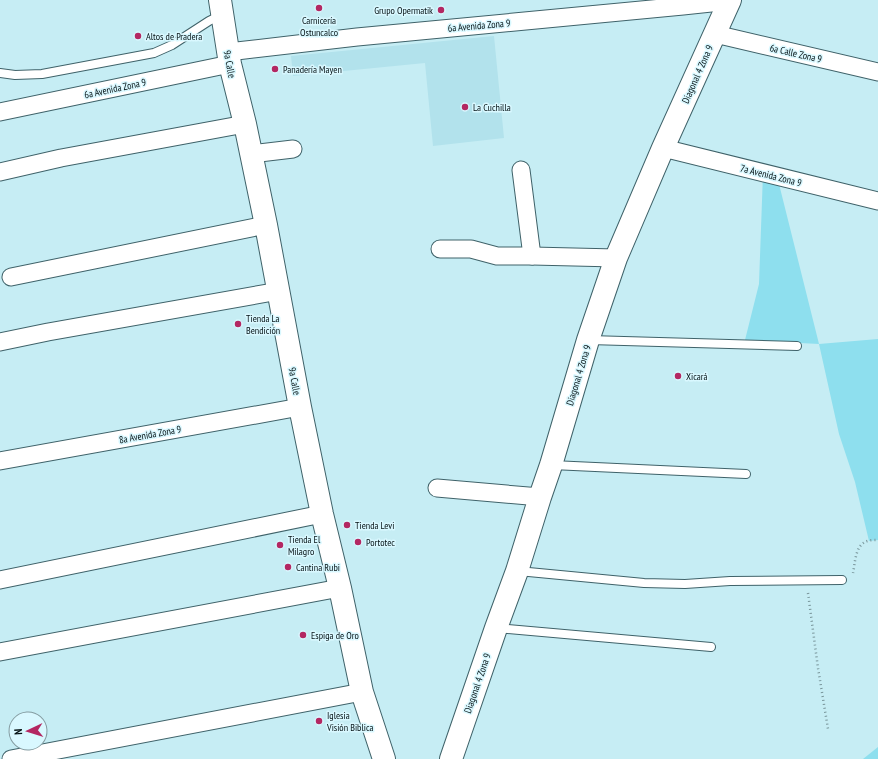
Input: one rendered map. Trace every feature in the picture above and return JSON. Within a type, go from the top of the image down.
[{"type":"main road","name":"Diagonal 4 Zona 9","points":[[451,759],[517,571],[551,465],[588,340],[616,258],[663,148],[730,0]]},
{"type":"main road","name":"9a Calle","points":[[221,7],[229,58],[245,124],[266,225],[300,407],[322,514],[340,588],[362,692],[384,759]]},
{"type":"street","name":"6a Avenida Zona 9","points":[[0,112],[229,58],[357,37],[683,6],[730,0]]},
{"type":"street","name":"6a Calle Zona 9","points":[[715,34],[878,72]]},
{"type":"street","points":[[0,172],[61,158],[245,124]]},
{"type":"street","name":"7a Avenida Zona 9","points":[[663,148],[878,202]]},
{"type":"street","points":[[251,154],[293,149]]},
{"type":"street","points":[[521,170],[532,256]]},
{"type":"street","points":[[11,277],[266,225]]},
{"type":"street","points":[[440,249],[471,249],[497,256],[616,258]]},
{"type":"street","points":[[0,342],[278,291]]},
{"type":"street","name":"8a Avenida Zona 9","points":[[0,461],[300,407]]},
{"type":"street","points":[[437,488],[540,496]]},
{"type":"street","points":[[0,580],[322,514]]},
{"type":"street","points":[[0,652],[340,588]]},
{"type":"street","points":[[11,759],[362,692]]},
{"type":"lane","points":[[0,73],[15,76],[42,74],[154,53],[172,45],[209,21],[221,7]]},
{"type":"lane","points":[[588,340],[797,346]]},
{"type":"lane","points":[[551,465],[746,474]]},
{"type":"lane","points":[[517,571],[644,583],[685,584],[730,581],[842,580]]},
{"type":"lane","points":[[496,628],[711,647]]},
{"type":"path","points":[[842,580],[851,579],[853,577],[857,552],[862,544],[869,541],[878,540]]},
{"type":"path","points":[[807,581],[818,668],[828,729]]},
{"type":"shaded area","name":"La Cuchilla","points":[[494,36],[504,138],[433,146],[425,63],[293,76],[291,56]]},
{"type":"shaded area","points":[[763,173],[777,176],[819,344],[745,340],[759,284]]},
{"type":"shaded area","points":[[878,339],[878,540],[869,541],[855,482],[839,434],[819,344]]},
{"type":"shaded area","points":[[878,747],[878,759],[863,759]]},
{"type":"place","name":"Carnicería Ostuncalco","points":[[319,8]]},
{"type":"place","name":"Grupo Opermatik","points":[[441,10]]},
{"type":"place","name":"Altos de Pradera","points":[[138,36]]},
{"type":"place","name":"Panadería Mayen","points":[[275,69]]},
{"type":"place","name":"La Cuchilla","points":[[465,107]]},
{"type":"place","name":"Tienda La Bendición","points":[[238,324]]},
{"type":"place","name":"Xicará","points":[[678,376]]},
{"type":"place","name":"Tienda Levi","points":[[347,525]]},
{"type":"place","name":"Portotec","points":[[358,542]]},
{"type":"place","name":"Tienda El Milagro","points":[[280,545]]},
{"type":"place","name":"Cantina Rubi","points":[[288,567]]},
{"type":"place","name":"Espiga de Oro","points":[[303,635]]},
{"type":"place","name":"Iglesia Visión Biblica","points":[[319,721]]}]
